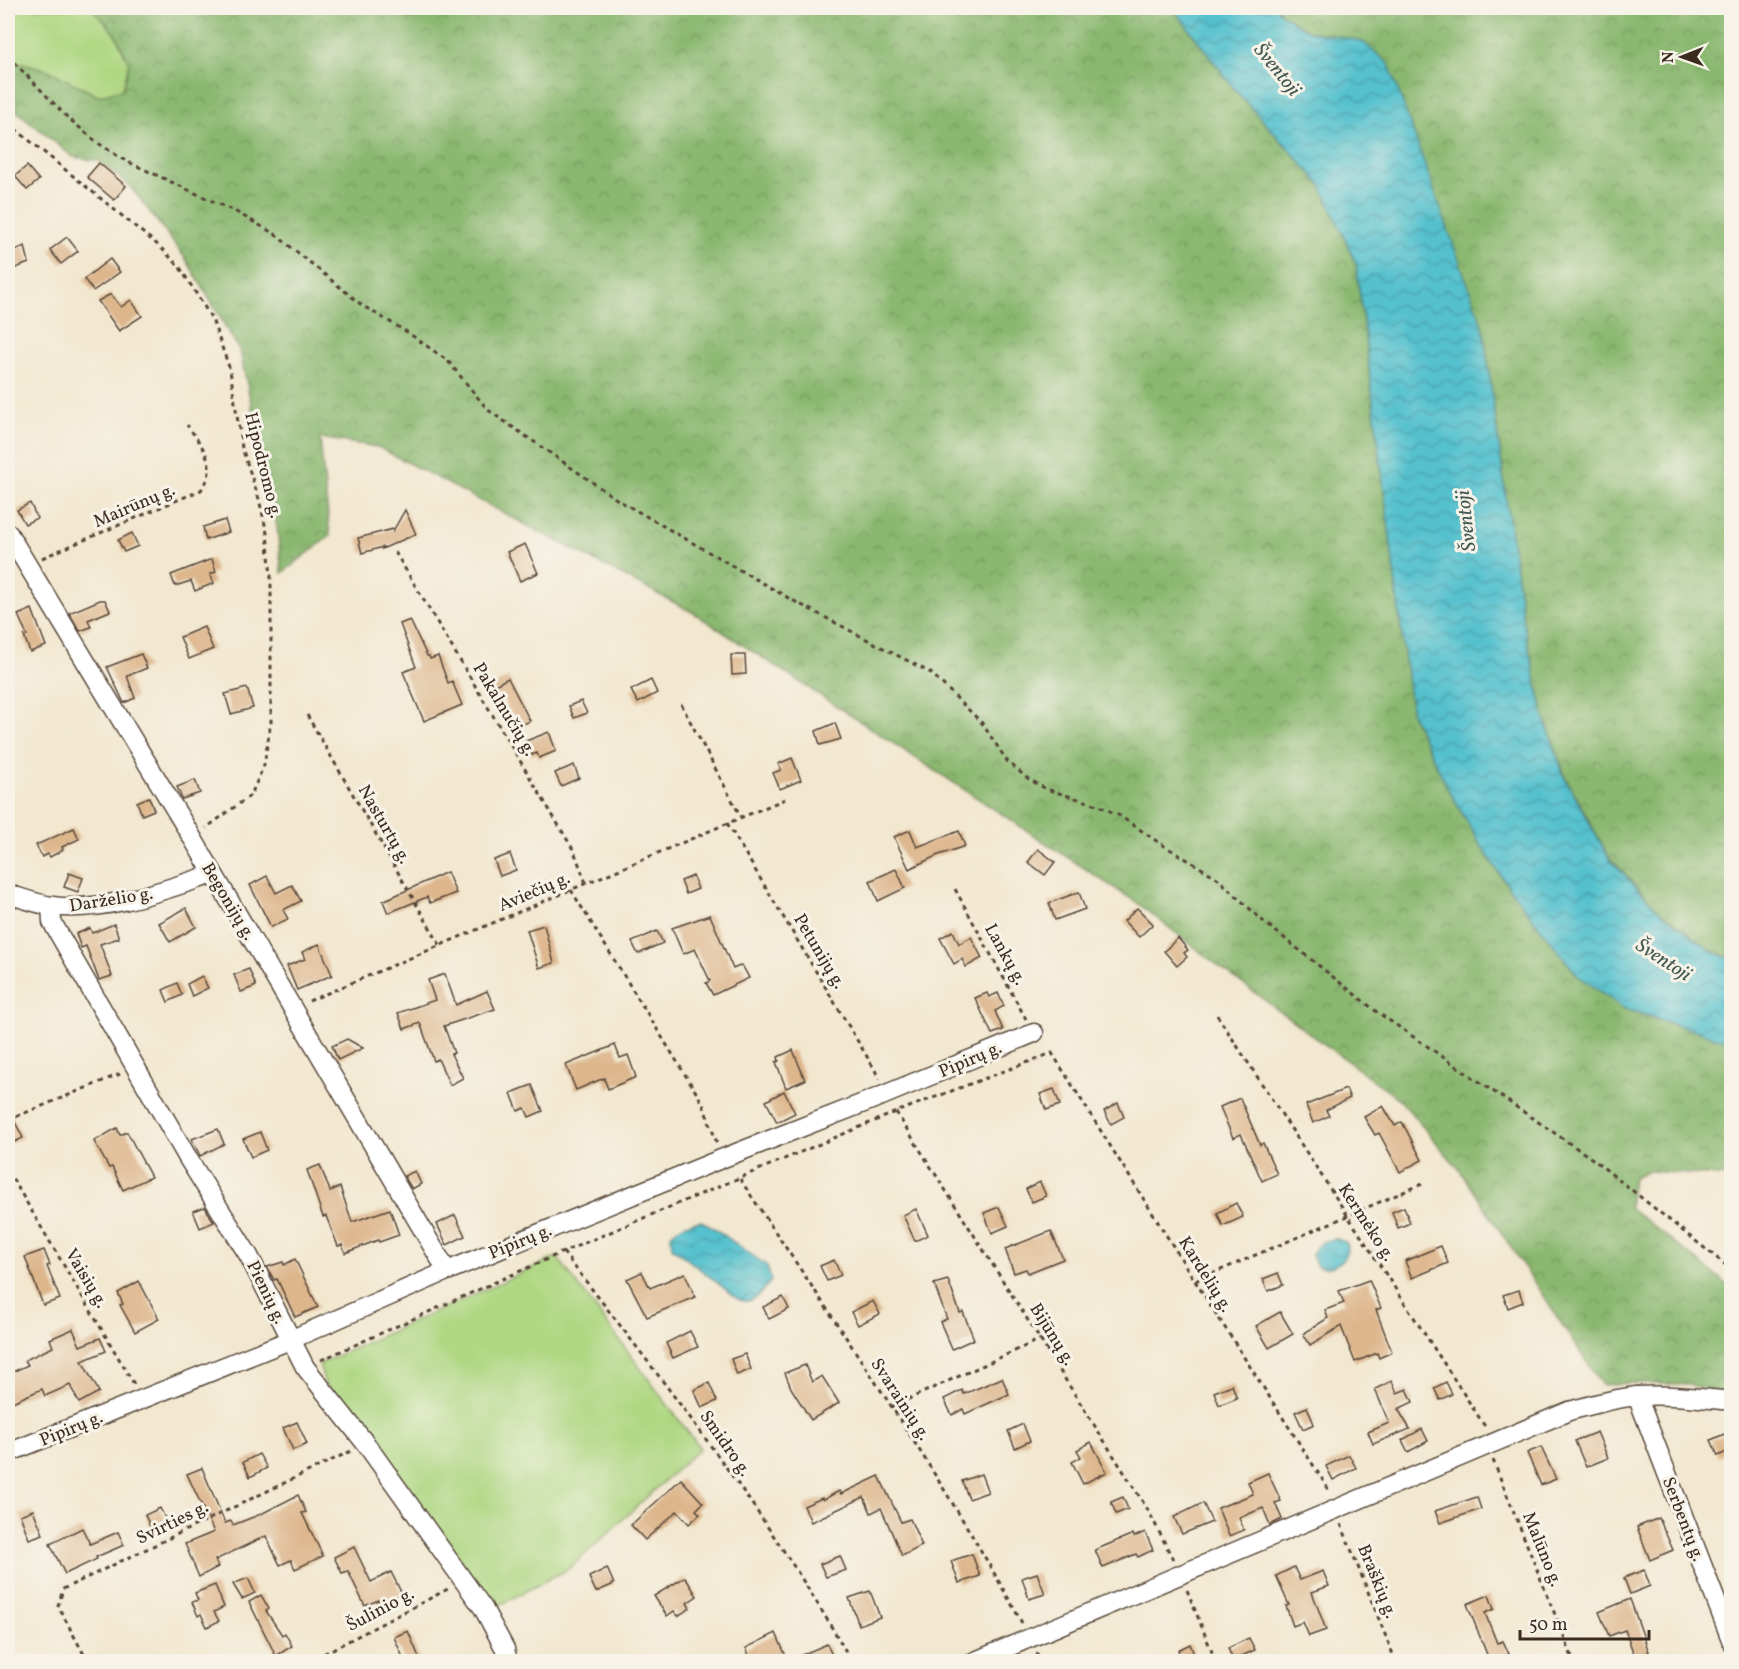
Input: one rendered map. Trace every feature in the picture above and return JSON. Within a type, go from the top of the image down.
[{"type":"street","name":"Begonijų g.","points":[[8,533],[193,838],[447,1271]]},
{"type":"street","name":"Darželio g.","points":[[8,894],[51,906],[98,905],[150,895],[213,874]]},
{"type":"street","name":"Pienių g.","points":[[51,906],[52,922],[189,1160],[249,1256],[290,1340],[306,1367],[366,1444],[463,1581],[488,1618],[505,1649],[508,1662]]},
{"type":"street","name":"Pipirų g.","points":[[8,1453],[290,1340],[447,1271],[1034,1033]]},
{"type":"street","points":[[973,1662],[1569,1411],[1637,1396],[1674,1395],[1731,1401]]},
{"type":"street","name":"Serbentų g.","points":[[1637,1396],[1731,1642]]},
{"type":"path","points":[[8,56],[67,117],[98,142],[122,159],[236,212],[275,234],[363,306],[407,332],[448,361],[488,410],[618,500],[792,600],[932,674],[982,723],[1007,761],[1027,778],[1046,789],[1098,805],[1120,816],[1216,878],[1264,922],[1377,1012],[1594,1160],[1731,1270]]},
{"type":"path","name":"Hipodromo g.","points":[[8,123],[159,246],[180,266],[212,319],[230,370],[242,448],[259,499],[267,533],[271,577],[271,722],[264,765],[251,795],[193,838]]},
{"type":"path","name":"Mairūnų g.","points":[[27,565],[201,490],[208,482],[209,461],[187,425]]},
{"type":"path","name":"Pakalnučių g.","points":[[395,552],[574,850],[586,883]]},
{"type":"path","points":[[681,704],[741,817]]},
{"type":"path","name":"Nasturtų g.","points":[[307,715],[440,945]]},
{"type":"path","name":"Aviečių g.","points":[[293,1008],[785,799]]},
{"type":"path","name":"Petunijų g.","points":[[727,823],[875,1070],[884,1095]]},
{"type":"path","name":"Lankų g.","points":[[955,889],[1034,1033]]},
{"type":"path","points":[[571,890],[702,1102],[714,1132],[721,1159]]},
{"type":"path","name":"Kermėko g.","points":[[1216,1015],[1254,1070],[1491,1445]]},
{"type":"path","name":"Pipirų g.","points":[[306,1367],[562,1252],[741,1179],[896,1112],[1052,1053]]},
{"type":"path","name":"Kardelių g.","points":[[1052,1053],[1326,1485],[1335,1510]]},
{"type":"path","points":[[8,1120],[136,1067]]},
{"type":"path","name":"Bijūnų g.","points":[[896,1112],[1148,1510],[1180,1575],[1216,1662]]},
{"type":"path","name":"Vaisių g.","points":[[8,1172],[102,1328],[141,1400]]},
{"type":"path","name":"Svarainių g.","points":[[741,1179],[891,1407],[987,1559],[1030,1638]]},
{"type":"path","points":[[1195,1281],[1422,1184]]},
{"type":"path","name":"Smidro g.","points":[[562,1252],[732,1472],[832,1626],[852,1662]]},
{"type":"path","points":[[891,1407],[1041,1339]]},
{"type":"path","name":"Svirties g.","points":[[88,1662],[58,1606],[63,1589],[366,1444]]},
{"type":"path","name":"Malūno g.","points":[[1491,1445],[1574,1662]]},
{"type":"path","name":"Braškių g.","points":[[1335,1510],[1396,1662]]},
{"type":"path","name":"Šulinio g.","points":[[309,1662],[463,1581]]},
{"type":"green space","points":[[8,8],[92,8],[115,33],[129,64],[123,89],[98,96],[47,70],[23,63],[8,68]]},
{"type":"green space","points":[[92,8],[1173,8],[1237,92],[1321,185],[1356,264],[1412,715],[1448,789],[1509,888],[1577,975],[1625,1009],[1731,1042],[1731,1177],[1649,1171],[1633,1178],[1629,1207],[1731,1287],[1731,1394],[1689,1385],[1633,1383],[1602,1385],[1459,1169],[1400,1100],[1221,968],[1136,902],[694,613],[378,447],[320,438],[330,536],[282,573],[277,527],[240,351],[186,259],[130,186],[99,161],[73,157],[8,104],[8,68],[23,63],[48,70],[98,96],[123,89],[129,64],[115,33]]},
{"type":"green space","points":[[1277,8],[1731,8],[1731,959],[1713,952],[1659,911],[1609,857],[1565,776],[1543,713],[1523,621],[1483,327],[1362,41],[1308,31],[1280,13]]},
{"type":"green space","points":[[557,1257],[700,1448],[570,1568],[492,1609],[479,1587],[325,1384],[319,1364]]},
{"type":"water","name":"Šventoji","points":[[1173,8],[1277,8],[1280,13],[1308,31],[1362,41],[1389,64],[1483,327],[1523,621],[1543,713],[1564,776],[1609,858],[1659,911],[1713,952],[1731,959],[1731,1042],[1625,1009],[1577,975],[1509,888],[1448,789],[1412,715],[1356,264],[1321,185],[1237,92]]},
{"type":"water","points":[[701,1221],[767,1266],[771,1281],[757,1297],[748,1301],[738,1299],[672,1247],[671,1235],[677,1229],[692,1222]]},
{"type":"water","points":[[1337,1239],[1346,1242],[1346,1254],[1343,1259],[1329,1267],[1317,1266],[1312,1255],[1316,1248],[1325,1241]]},
{"type":"building","points":[[99,163],[126,186],[114,200],[87,177]]},
{"type":"building","points":[[27,166],[39,180],[27,190],[15,176]]},
{"type":"building","points":[[67,237],[78,251],[61,264],[50,250]]},
{"type":"building","points":[[25,246],[29,263],[13,269],[8,253]]},
{"type":"building","points":[[110,259],[120,272],[93,291],[84,279]]},
{"type":"building","points":[[111,294],[121,307],[131,300],[142,316],[119,331],[98,301]]},
{"type":"building","points":[[30,503],[37,518],[25,524],[17,510]]},
{"type":"building","points":[[405,510],[416,534],[382,549],[383,547],[362,553],[358,538],[393,529],[393,531]]},
{"type":"building","points":[[225,520],[229,532],[206,540],[203,527]]},
{"type":"building","points":[[132,533],[138,546],[124,552],[118,540]]},
{"type":"building","points":[[525,544],[538,573],[520,581],[507,552]]},
{"type":"building","points":[[212,559],[216,572],[210,574],[214,583],[195,591],[191,581],[175,586],[171,575]]},
{"type":"building","points":[[105,600],[110,611],[88,620],[91,627],[80,631],[69,613]]},
{"type":"building","points":[[32,609],[46,646],[30,652],[24,636],[27,635],[18,615]]},
{"type":"building","points":[[410,620],[427,656],[430,659],[438,656],[448,683],[452,681],[462,705],[424,721],[403,672],[416,667],[400,624]]},
{"type":"building","points":[[204,627],[213,649],[189,659],[180,637]]},
{"type":"building","points":[[141,654],[147,668],[127,676],[135,698],[124,703],[107,667]]},
{"type":"building","points":[[731,655],[745,655],[746,674],[732,675]]},
{"type":"building","points":[[508,678],[530,721],[517,727],[504,700],[499,702],[491,687]]},
{"type":"building","points":[[651,680],[657,693],[638,703],[631,690]]},
{"type":"building","points":[[247,688],[253,708],[231,714],[225,694]]},
{"type":"building","points":[[581,701],[587,713],[574,718],[569,706]]},
{"type":"building","points":[[835,723],[841,739],[820,745],[816,731]]},
{"type":"building","points":[[549,732],[556,751],[539,758],[537,753],[532,755],[526,741]]},
{"type":"building","points":[[792,758],[801,780],[780,789],[773,773],[781,770],[778,764]]},
{"type":"building","points":[[574,765],[579,778],[561,786],[555,773]]},
{"type":"building","points":[[195,780],[200,793],[182,799],[177,787]]},
{"type":"building","points":[[149,797],[154,810],[142,815],[137,802]]},
{"type":"building","points":[[74,828],[79,839],[62,847],[63,850],[50,857],[48,854],[42,857],[36,845]]},
{"type":"building","points":[[910,830],[917,847],[959,831],[965,846],[909,869],[894,837]]},
{"type":"building","points":[[1038,849],[1055,862],[1045,875],[1028,862]]},
{"type":"building","points":[[510,854],[516,870],[500,876],[494,860]]},
{"type":"building","points":[[896,869],[905,888],[878,901],[870,881]]},
{"type":"building","points":[[447,872],[456,893],[430,903],[427,897],[388,913],[383,901]]},
{"type":"building","points":[[69,873],[83,878],[78,892],[64,887]]},
{"type":"building","points":[[267,876],[276,893],[292,885],[301,901],[283,910],[288,919],[271,927],[250,885]]},
{"type":"building","points":[[693,876],[698,889],[686,894],[681,881]]},
{"type":"building","points":[[1079,892],[1085,909],[1055,920],[1049,903]]},
{"type":"building","points":[[186,908],[196,927],[170,942],[159,923]]},
{"type":"building","points":[[1137,908],[1153,924],[1139,937],[1124,921]]},
{"type":"building","points":[[710,915],[733,969],[742,965],[749,978],[713,995],[706,983],[710,981],[695,949],[683,954],[672,928]]},
{"type":"building","points":[[114,924],[119,938],[100,944],[112,976],[99,980],[86,946],[81,948],[76,934],[90,928],[92,933]]},
{"type":"building","points":[[544,925],[554,963],[539,968],[527,930]]},
{"type":"building","points":[[657,931],[663,943],[638,954],[632,942]]},
{"type":"building","points":[[953,931],[959,944],[971,937],[982,958],[966,967],[962,959],[954,964],[940,938]]},
{"type":"building","points":[[1178,938],[1188,950],[1184,953],[1187,957],[1177,966],[1164,951]]},
{"type":"building","points":[[319,944],[332,975],[297,990],[287,966],[305,959],[302,952]]},
{"type":"building","points":[[249,969],[256,986],[241,992],[234,975]]},
{"type":"building","points":[[445,974],[456,1005],[487,991],[495,1009],[444,1026],[454,1053],[451,1054],[463,1078],[450,1085],[438,1059],[434,1061],[420,1023],[404,1029],[398,1013],[435,1000],[428,980]]},
{"type":"building","points":[[202,976],[208,988],[192,996],[187,984]]},
{"type":"building","points":[[177,983],[182,995],[168,1002],[163,990]]},
{"type":"building","points":[[987,993],[989,997],[998,993],[1004,1006],[995,1011],[1003,1030],[992,1034],[975,998]]},
{"type":"building","points":[[347,1039],[363,1048],[338,1060],[332,1046]]},
{"type":"building","points":[[615,1045],[620,1058],[628,1055],[636,1077],[608,1089],[604,1078],[576,1090],[566,1065]]},
{"type":"building","points":[[793,1050],[805,1080],[786,1088],[776,1062],[779,1061],[778,1057]]},
{"type":"building","points":[[532,1085],[543,1111],[529,1117],[525,1108],[518,1111],[511,1093]]},
{"type":"building","points":[[1054,1089],[1060,1105],[1046,1110],[1040,1094]]},
{"type":"building","points":[[1346,1089],[1350,1098],[1326,1110],[1329,1116],[1313,1123],[1306,1105]]},
{"type":"building","points":[[784,1091],[795,1113],[777,1122],[766,1101]]},
{"type":"building","points":[[1240,1098],[1260,1145],[1263,1143],[1277,1174],[1262,1181],[1241,1134],[1233,1138],[1220,1107]]},
{"type":"building","points":[[1118,1103],[1124,1117],[1111,1124],[1104,1111]]},
{"type":"building","points":[[1383,1106],[1395,1126],[1402,1122],[1422,1160],[1400,1172],[1379,1133],[1375,1135],[1364,1117]]},
{"type":"building","points":[[8,1108],[23,1138],[8,1145]]},
{"type":"building","points":[[117,1128],[120,1135],[127,1132],[151,1177],[123,1190],[112,1167],[109,1168],[94,1141]]},
{"type":"building","points":[[218,1129],[224,1144],[200,1156],[192,1139]]},
{"type":"building","points":[[260,1132],[267,1150],[251,1157],[243,1139]]},
{"type":"building","points":[[320,1165],[330,1191],[340,1187],[352,1222],[390,1209],[399,1235],[379,1242],[378,1240],[345,1253],[342,1245],[338,1246],[326,1216],[323,1217],[307,1170]]},
{"type":"building","points":[[415,1171],[421,1184],[412,1189],[404,1176]]},
{"type":"building","points":[[1040,1182],[1046,1196],[1032,1202],[1026,1189]]},
{"type":"building","points":[[1236,1203],[1243,1217],[1223,1226],[1217,1213]]},
{"type":"building","points":[[205,1207],[214,1222],[200,1228],[193,1211]]},
{"type":"building","points":[[999,1207],[1008,1226],[992,1233],[984,1213]]},
{"type":"building","points":[[1404,1207],[1410,1223],[1398,1228],[1392,1212]]},
{"type":"building","points":[[916,1209],[928,1235],[915,1241],[903,1215]]},
{"type":"building","points":[[455,1215],[465,1236],[447,1245],[437,1224]]},
{"type":"building","points":[[1051,1231],[1063,1259],[1028,1273],[1026,1269],[1014,1273],[1005,1249]]},
{"type":"building","points":[[1441,1246],[1448,1263],[1412,1278],[1405,1261]]},
{"type":"building","points":[[44,1250],[50,1265],[47,1266],[60,1299],[43,1305],[25,1257]]},
{"type":"building","points":[[295,1259],[318,1307],[295,1317],[277,1279],[274,1280],[267,1267],[283,1262],[284,1265]]},
{"type":"building","points":[[834,1260],[841,1275],[827,1281],[820,1266]]},
{"type":"building","points":[[642,1272],[650,1288],[685,1273],[695,1297],[647,1317],[627,1279]]},
{"type":"building","points":[[1278,1273],[1283,1285],[1268,1291],[1263,1279]]},
{"type":"building","points":[[948,1280],[960,1313],[963,1312],[974,1339],[952,1349],[940,1322],[947,1319],[934,1284]]},
{"type":"building","points":[[1369,1280],[1381,1308],[1376,1310],[1392,1352],[1379,1358],[1377,1353],[1355,1362],[1341,1326],[1310,1345],[1303,1334],[1328,1318],[1325,1310],[1344,1303],[1339,1291]]},
{"type":"building","points":[[139,1281],[159,1319],[135,1332],[120,1305],[123,1304],[118,1293]]},
{"type":"building","points":[[1519,1290],[1523,1302],[1508,1308],[1503,1295]]},
{"type":"building","points":[[783,1297],[789,1309],[769,1319],[763,1307]]},
{"type":"building","points":[[873,1301],[880,1314],[858,1325],[851,1312]]},
{"type":"building","points":[[1280,1312],[1293,1334],[1269,1348],[1256,1326]]},
{"type":"building","points":[[73,1329],[80,1346],[100,1338],[106,1351],[82,1361],[99,1392],[79,1403],[70,1385],[45,1396],[42,1389],[8,1404],[8,1374],[28,1365],[25,1360],[53,1347],[50,1339]]},
{"type":"building","points":[[690,1331],[698,1347],[673,1358],[666,1343]]},
{"type":"building","points":[[745,1354],[751,1369],[737,1375],[731,1359]]},
{"type":"building","points":[[805,1365],[812,1382],[822,1376],[839,1403],[811,1420],[791,1388],[785,1373]]},
{"type":"building","points":[[1002,1378],[1009,1394],[965,1414],[963,1409],[952,1415],[944,1399],[962,1390],[964,1394]]},
{"type":"building","points":[[1392,1381],[1397,1393],[1407,1389],[1413,1402],[1398,1409],[1410,1429],[1373,1444],[1368,1432],[1389,1423],[1375,1389]]},
{"type":"building","points":[[1446,1382],[1452,1394],[1440,1400],[1434,1388]]},
{"type":"building","points":[[709,1383],[717,1401],[702,1408],[694,1390]]},
{"type":"building","points":[[1232,1385],[1237,1398],[1219,1405],[1214,1392]]},
{"type":"building","points":[[1307,1407],[1314,1424],[1303,1429],[1295,1412]]},
{"type":"building","points":[[297,1422],[307,1444],[293,1450],[283,1428]]},
{"type":"building","points":[[1023,1424],[1030,1441],[1015,1448],[1008,1431]]},
{"type":"building","points":[[1422,1429],[1428,1441],[1408,1452],[1402,1440]]},
{"type":"building","points":[[1731,1431],[1731,1450],[1718,1456],[1711,1440]]},
{"type":"building","points":[[1597,1432],[1608,1458],[1586,1467],[1575,1441]]},
{"type":"building","points":[[1091,1442],[1107,1472],[1083,1484],[1072,1462],[1081,1457],[1077,1450]]},
{"type":"building","points":[[1541,1447],[1556,1479],[1541,1485],[1527,1453]]},
{"type":"building","points":[[259,1454],[267,1468],[250,1477],[243,1462]]},
{"type":"building","points":[[1349,1455],[1356,1468],[1333,1480],[1326,1466]]},
{"type":"building","points":[[202,1468],[225,1523],[231,1521],[233,1525],[298,1495],[306,1512],[302,1513],[323,1556],[295,1569],[291,1560],[280,1565],[266,1536],[215,1560],[218,1567],[199,1577],[185,1544],[214,1532],[187,1474]]},
{"type":"building","points":[[1268,1473],[1281,1501],[1275,1503],[1282,1519],[1270,1525],[1263,1508],[1239,1518],[1244,1530],[1229,1536],[1218,1508],[1253,1494],[1248,1482]]},
{"type":"building","points":[[981,1474],[988,1492],[969,1499],[962,1481]]},
{"type":"building","points":[[879,1476],[901,1522],[910,1519],[922,1546],[902,1556],[881,1508],[871,1513],[864,1497],[811,1522],[804,1506],[822,1498],[823,1500],[839,1491],[841,1494]]},
{"type":"building","points":[[681,1479],[703,1503],[696,1510],[700,1514],[689,1524],[677,1511],[645,1540],[631,1525]]},
{"type":"building","points":[[1123,1497],[1128,1509],[1116,1514],[1111,1502]]},
{"type":"building","points":[[1477,1497],[1481,1509],[1440,1523],[1435,1511]]},
{"type":"building","points":[[1203,1503],[1212,1522],[1182,1534],[1174,1517]]},
{"type":"building","points":[[160,1508],[168,1524],[152,1531],[145,1515]]},
{"type":"building","points":[[33,1510],[43,1534],[29,1539],[20,1515]]},
{"type":"building","points":[[1659,1518],[1673,1550],[1650,1560],[1637,1527]]},
{"type":"building","points":[[82,1528],[90,1544],[118,1532],[124,1545],[65,1574],[50,1544]]},
{"type":"building","points":[[1145,1532],[1153,1550],[1138,1557],[1136,1554],[1103,1568],[1095,1550],[1133,1534],[1134,1537]]},
{"type":"building","points":[[354,1547],[371,1582],[391,1572],[402,1594],[380,1605],[378,1600],[365,1606],[348,1571],[342,1573],[334,1557]]},
{"type":"building","points":[[972,1554],[980,1576],[959,1583],[951,1561]]},
{"type":"building","points":[[840,1556],[846,1570],[826,1577],[820,1564]]},
{"type":"building","points":[[1294,1567],[1300,1580],[1323,1571],[1329,1586],[1312,1592],[1326,1630],[1309,1636],[1303,1622],[1293,1626],[1286,1606],[1289,1605],[1276,1576]]},
{"type":"building","points":[[607,1568],[614,1584],[596,1592],[589,1577]]},
{"type":"building","points":[[1644,1570],[1650,1586],[1630,1594],[1624,1578]]},
{"type":"building","points":[[1037,1573],[1045,1594],[1029,1599],[1022,1578]]},
{"type":"building","points":[[685,1577],[697,1596],[687,1603],[690,1608],[678,1616],[674,1611],[667,1616],[654,1596]]},
{"type":"building","points":[[248,1578],[255,1593],[242,1599],[233,1584]]},
{"type":"building","points":[[215,1585],[224,1607],[214,1612],[219,1621],[207,1627],[201,1614],[198,1616],[192,1602],[198,1600],[195,1593]]},
{"type":"building","points":[[870,1591],[880,1617],[859,1625],[849,1598]]},
{"type":"building","points":[[261,1595],[269,1609],[266,1611],[282,1635],[285,1633],[292,1646],[276,1656],[249,1602]]},
{"type":"building","points":[[1489,1595],[1494,1609],[1485,1613],[1497,1643],[1503,1641],[1509,1654],[1492,1662],[1490,1662],[1467,1604]]},
{"type":"building","points":[[1630,1599],[1649,1652],[1635,1657],[1625,1630],[1609,1636],[1599,1612]]},
{"type":"building","points":[[408,1631],[421,1662],[405,1662],[394,1637]]},
{"type":"building","points":[[776,1633],[788,1661],[827,1644],[835,1662],[752,1662],[746,1648]]},
{"type":"building","points":[[1249,1638],[1255,1650],[1233,1660],[1228,1648]]},
{"type":"building","points":[[1190,1644],[1197,1662],[1182,1662],[1178,1650]]}]
